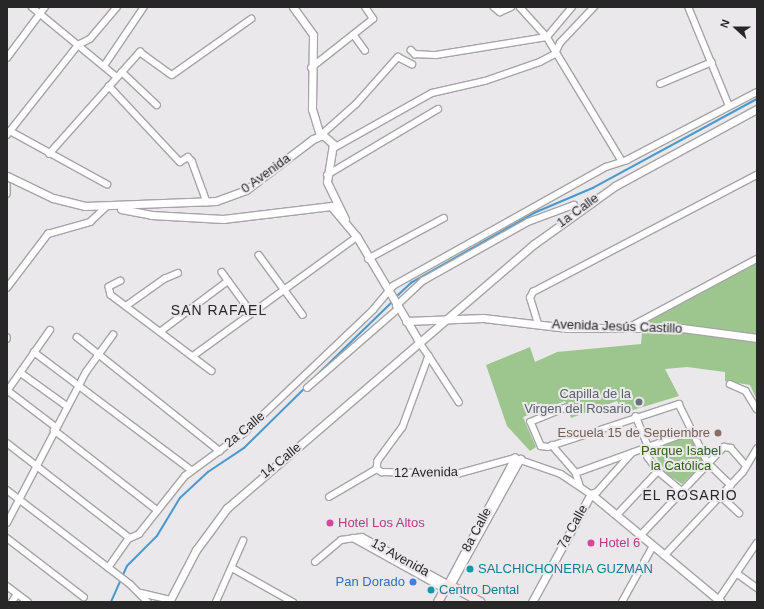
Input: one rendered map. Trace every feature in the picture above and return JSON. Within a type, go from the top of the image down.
[{"type":"main road","name":"8a Calle","points":[[438,602],[448,587]]},
{"type":"main road","name":"8a Calle","points":[[442,602],[448,587]]},
{"type":"main road","name":"13 Avenida","points":[[448,587],[470,602]]},
{"type":"main road","name":"13 Avenida","points":[[448,587],[480,602]]},
{"type":"street","points":[[32,7],[117,77]]},
{"type":"street","points":[[7,58],[45,7]]},
{"type":"street","points":[[107,184],[8,133],[78,44],[90,39],[117,7]]},
{"type":"street","points":[[104,66],[144,7]]},
{"type":"street","points":[[293,7],[313,35],[311,68],[313,116],[320,136]]},
{"type":"street","points":[[311,68],[373,19],[365,7]]},
{"type":"street","points":[[494,7],[500,12],[511,7]]},
{"type":"street","points":[[520,7],[547,37],[555,54],[622,161]]},
{"type":"street","points":[[411,50],[415,54],[436,54],[547,37],[572,7]]},
{"type":"street","points":[[334,148],[432,93],[485,81],[555,54],[560,43],[594,7]]},
{"type":"street","points":[[689,8],[728,105]]},
{"type":"street","points":[[49,154],[142,51],[169,75],[251,19]]},
{"type":"street","points":[[354,35],[365,50]]},
{"type":"street","points":[[320,136],[356,104],[398,57],[412,64]]},
{"type":"street","points":[[660,84],[712,62]]},
{"type":"street","points":[[122,72],[157,105]]},
{"type":"street","points":[[109,86],[181,163],[188,157],[192,162],[206,202]]},
{"type":"street","name":"2a Calle","points":[[110,569],[130,538],[139,534],[156,509],[191,470],[220,451],[266,413],[389,295],[393,286],[458,248],[728,105],[757,92]]},
{"type":"street","points":[[327,175],[438,109]]},
{"type":"street","name":"1a Calle","points":[[420,343],[578,210],[634,174],[757,109]]},
{"type":"street","points":[[320,136],[330,138],[334,148],[327,175]]},
{"type":"street","name":"0 Avenida","points":[[108,207],[206,202],[227,199],[246,190],[320,136]]},
{"type":"street","name":"0 Avenida","points":[[327,175],[344,218],[357,237],[368,260],[389,295]]},
{"type":"street","points":[[538,324],[530,298],[533,292],[757,175]]},
{"type":"street","name":"0 Avenida","points":[[7,176],[65,202],[108,207],[151,215],[216,219],[327,206],[344,218]]},
{"type":"street","points":[[7,185],[7,194]]},
{"type":"street","points":[[307,388],[423,281],[528,222],[574,205],[578,210]]},
{"type":"street","points":[[7,288],[48,234],[90,222],[108,207]]},
{"type":"street","points":[[368,260],[444,218]]},
{"type":"street","points":[[192,356],[357,237]]},
{"type":"street","points":[[260,255],[303,315]]},
{"type":"street","points":[[630,327],[757,259]]},
{"type":"street","points":[[222,272],[252,313]]},
{"type":"street","points":[[126,306],[164,279],[178,274]]},
{"type":"street","points":[[121,281],[110,286],[109,292],[212,371]]},
{"type":"street","points":[[160,332],[228,281]]},
{"type":"street","points":[[389,295],[459,402]]},
{"type":"street","name":"Avenida Jesús Castillo","points":[[406,321],[446,321],[483,318],[574,328],[682,328],[757,338]]},
{"type":"street","points":[[50,330],[8,390],[156,509]]},
{"type":"street","points":[[7,523],[67,406],[79,385],[113,335]]},
{"type":"street","points":[[77,337],[98,356],[220,451]]},
{"type":"street","name":"14 Calle","points":[[170,601],[200,544],[227,508],[420,343]]},
{"type":"street","points":[[34,352],[191,470]]},
{"type":"street","name":"12 Avenida","points":[[429,356],[403,427],[380,458],[377,469],[390,474],[447,475],[518,458]]},
{"type":"street","points":[[21,373],[67,406]]},
{"type":"street","points":[[730,384],[746,391],[757,409]]},
{"type":"street","points":[[566,408],[531,422],[541,446],[552,446],[636,416],[679,404],[708,463],[731,485]]},
{"type":"street","points":[[636,416],[648,446],[648,457],[658,471],[682,491]]},
{"type":"street","points":[[576,473],[692,431]]},
{"type":"street","points":[[7,443],[130,538]]},
{"type":"street","points":[[552,446],[576,473],[580,485]]},
{"type":"street","points":[[641,535],[708,463],[728,446],[746,465]]},
{"type":"street","points":[[664,556],[731,485],[757,449]]},
{"type":"street","points":[[591,494],[597,492],[632,453]]},
{"type":"street","points":[[518,458],[580,485],[719,601],[738,574],[739,566],[757,543]]},
{"type":"street","name":"8a Calle","points":[[448,587],[518,458]]},
{"type":"street","points":[[329,497],[377,469]]},
{"type":"street","points":[[617,515],[658,471]]},
{"type":"street","points":[[7,490],[130,584],[141,593],[148,602]]},
{"type":"street","name":"7a Calle","points":[[532,602],[591,494]]},
{"type":"street","points":[[721,496],[739,513]]},
{"type":"street","name":"13 Avenida","points":[[352,538],[362,537],[448,587]]},
{"type":"street","points":[[7,538],[84,597]]},
{"type":"street","points":[[315,562],[337,543],[352,538]]},
{"type":"street","name":"13 Avenida","points":[[352,538],[448,587]]},
{"type":"street","points":[[216,602],[243,542]]},
{"type":"street","points":[[622,602],[631,589],[654,547]]},
{"type":"street","points":[[232,568],[293,602]]},
{"type":"street","points":[[738,574],[757,588]]},
{"type":"street","points":[[7,586],[28,602]]},
{"type":"street","points":[[626,602],[631,589]]},
{"type":"street","points":[[141,593],[170,601]]},
{"type":"street","points":[[12,602],[17,594]]},
{"type":"green space","points":[[757,263],[757,400],[750,385],[725,381],[725,372],[687,367],[665,369],[679,396],[623,413],[617,401],[571,418],[565,401],[523,417],[536,447],[530,451],[507,426],[486,365],[530,347],[535,362],[557,352],[641,344],[643,323]]},
{"type":"green space","name":"Parque Isabel la Católica","points":[[685,436],[693,440],[704,463],[682,484],[667,474],[653,452],[655,447]]},
{"type":"waterway","points":[[396,297],[411,283],[534,213],[593,188],[757,99]]},
{"type":"waterway","points":[[316,376],[392,302]]},
{"type":"waterway","points":[[111,602],[127,566],[157,536],[180,498],[208,472],[244,448],[305,388]]},
{"type":"place","name":"Capilla de la Virgen del Rosario","points":[[639,402]]},
{"type":"place","name":"Escuela 15 de Septiembre","points":[[718,433]]},
{"type":"place","name":"Hotel Los Altos","points":[[330,523]]},
{"type":"place","name":"Hotel 6","points":[[591,543]]},
{"type":"place","name":"SALCHICHONERIA GUZMAN","points":[[470,569]]},
{"type":"place","name":"Pan Dorado","points":[[413,582]]},
{"type":"place","name":"Centro Dental","points":[[431,590]]},
{"type":"district","name":"SAN RAFAEL","points":[[219,310]]},
{"type":"district","name":"EL ROSARIO","points":[[690,495]]}]
